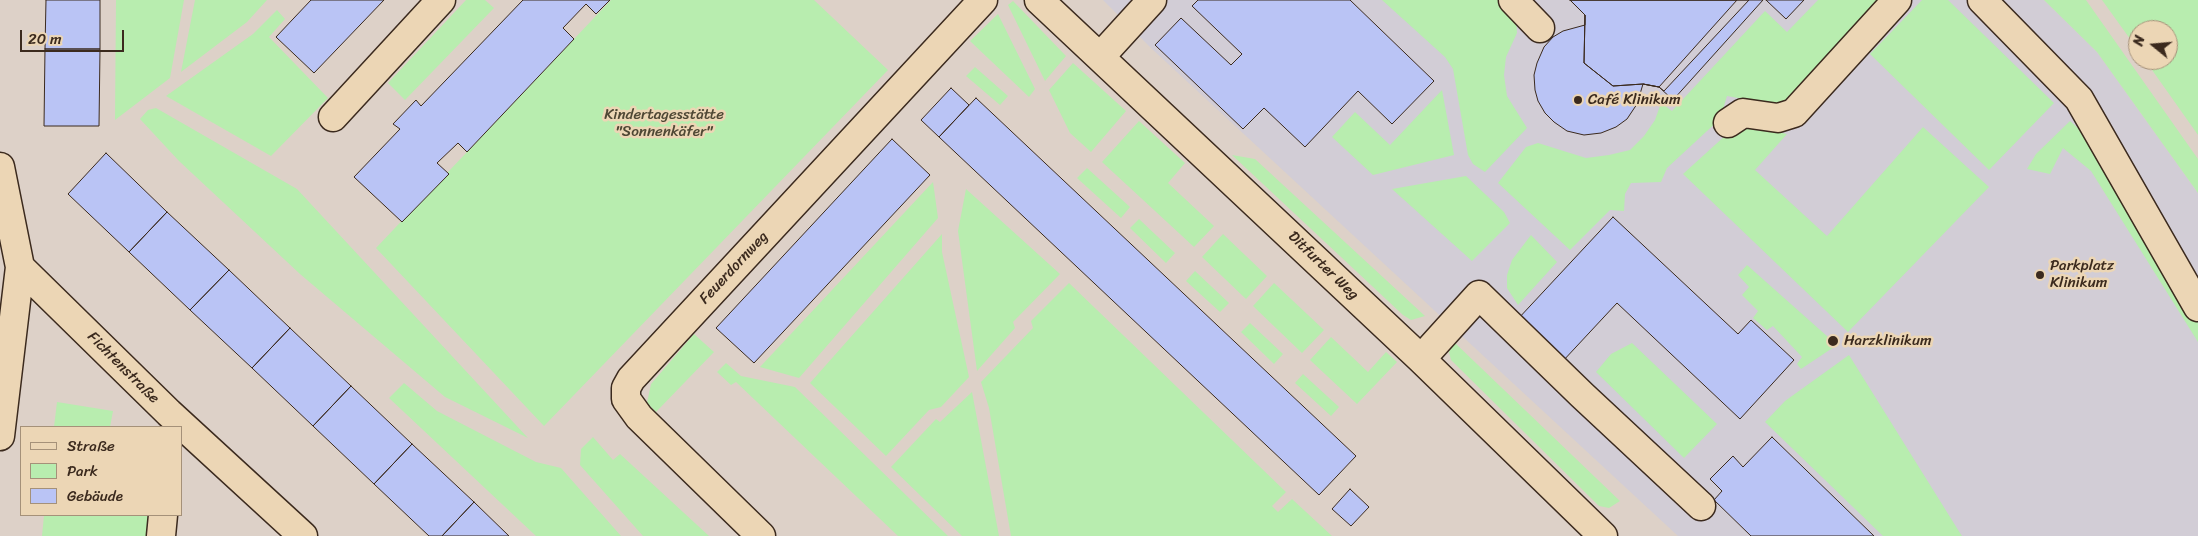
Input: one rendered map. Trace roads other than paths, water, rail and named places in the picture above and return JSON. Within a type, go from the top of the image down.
[{"type":"street","points":[[333,117],[441,0]]},
{"type":"street","name":"Feuerdornweg","points":[[761,536],[639,417],[626,399],[626,388],[631,379],[983,0]]},
{"type":"street","name":"Ditfurter Weg","points":[[1039,0],[1421,359],[1603,536]]},
{"type":"street","points":[[1100,57],[1152,0]]},
{"type":"street","points":[[1513,0],[1540,28]]},
{"type":"street","points":[[1728,123],[1743,113],[1778,118],[1794,113],[1897,0]]},
{"type":"street","points":[[1982,0],[2079,100],[2198,306]]},
{"type":"street","points":[[0,167],[20,267],[0,436]]},
{"type":"street","name":"Fichtenstraße","points":[[20,267],[174,422]]},
{"type":"street","points":[[1421,359],[1479,296],[1701,506]]},
{"type":"street","name":"Fichtenstraße","points":[[182,429],[303,536]]},
{"type":"street","points":[[161,536],[164,516]]},
{"type":"place","name":"Café Klinikum","points":[[1578,100]]},
{"type":"place","name":"Parkplatz Klinikum","points":[[2040,275]]},
{"type":"place","name":"Harzklinikum","points":[[1833,341]]},
{"type":"park label","name":"Kindertagesstätte \"Sonnenkäfer\"","points":[[664,124]]}]
